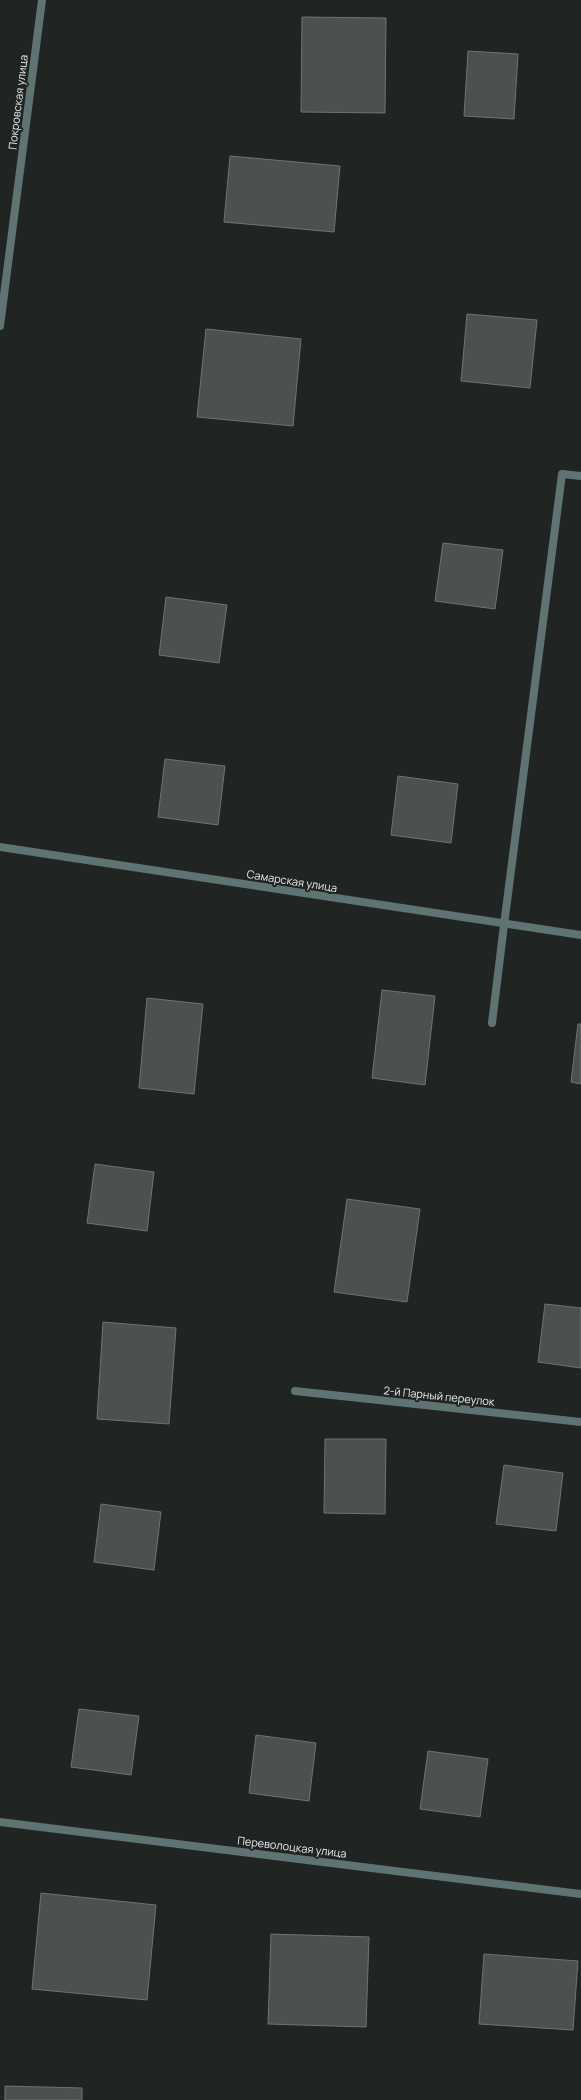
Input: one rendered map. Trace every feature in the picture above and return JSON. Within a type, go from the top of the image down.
[{"type":"street","name":"Покровская улица","points":[[0,326],[42,0]]},
{"type":"street","points":[[492,1023],[562,474],[581,476]]},
{"type":"street","name":"Самарская улица","points":[[0,847],[504,925],[581,935]]},
{"type":"street","name":"2-й Парный переулок","points":[[295,1391],[581,1422]]},
{"type":"street","name":"Переволоцкая улица","points":[[0,1822],[581,1894]]},
{"type":"building","points":[[302,17],[386,18],[385,113],[301,112]]},
{"type":"building","points":[[468,51],[518,54],[514,119],[464,116]]},
{"type":"building","points":[[230,156],[340,166],[334,232],[224,222]]},
{"type":"building","points":[[467,314],[537,320],[530,388],[461,381]]},
{"type":"building","points":[[206,329],[301,339],[293,426],[197,417]]},
{"type":"building","points":[[443,543],[503,550],[495,609],[435,601]]},
{"type":"building","points":[[166,597],[227,605],[219,663],[159,655]]},
{"type":"building","points":[[165,759],[225,766],[218,825],[158,817]]},
{"type":"building","points":[[398,776],[458,784],[451,843],[391,835]]},
{"type":"building","points":[[382,990],[435,996],[425,1085],[372,1078]]},
{"type":"building","points":[[147,998],[203,1004],[194,1094],[139,1088]]},
{"type":"building","points":[[578,1024],[581,1024],[581,1084],[571,1082]]},
{"type":"building","points":[[95,1164],[154,1172],[147,1231],[87,1223]]},
{"type":"building","points":[[347,1199],[420,1209],[407,1302],[334,1292]]},
{"type":"building","points":[[545,1304],[581,1308],[581,1368],[538,1362]]},
{"type":"building","points":[[103,1322],[176,1328],[169,1424],[97,1419]]},
{"type":"building","points":[[325,1439],[386,1439],[385,1514],[324,1513]]},
{"type":"building","points":[[504,1465],[563,1473],[556,1531],[496,1524]]},
{"type":"building","points":[[101,1504],[161,1512],[154,1570],[94,1562]]},
{"type":"building","points":[[79,1709],[139,1716],[131,1775],[71,1767]]},
{"type":"building","points":[[256,1735],[316,1743],[309,1801],[249,1793]]},
{"type":"building","points":[[428,1751],[488,1759],[480,1817],[420,1809]]},
{"type":"building","points":[[41,1893],[156,1905],[147,2000],[32,1989]]},
{"type":"building","points":[[271,1934],[369,1937],[366,2027],[268,2024]]},
{"type":"building","points":[[484,1954],[578,1961],[573,2030],[479,2024]]},
{"type":"building","points":[[5,2086],[82,2088],[82,2100],[5,2100]]}]
